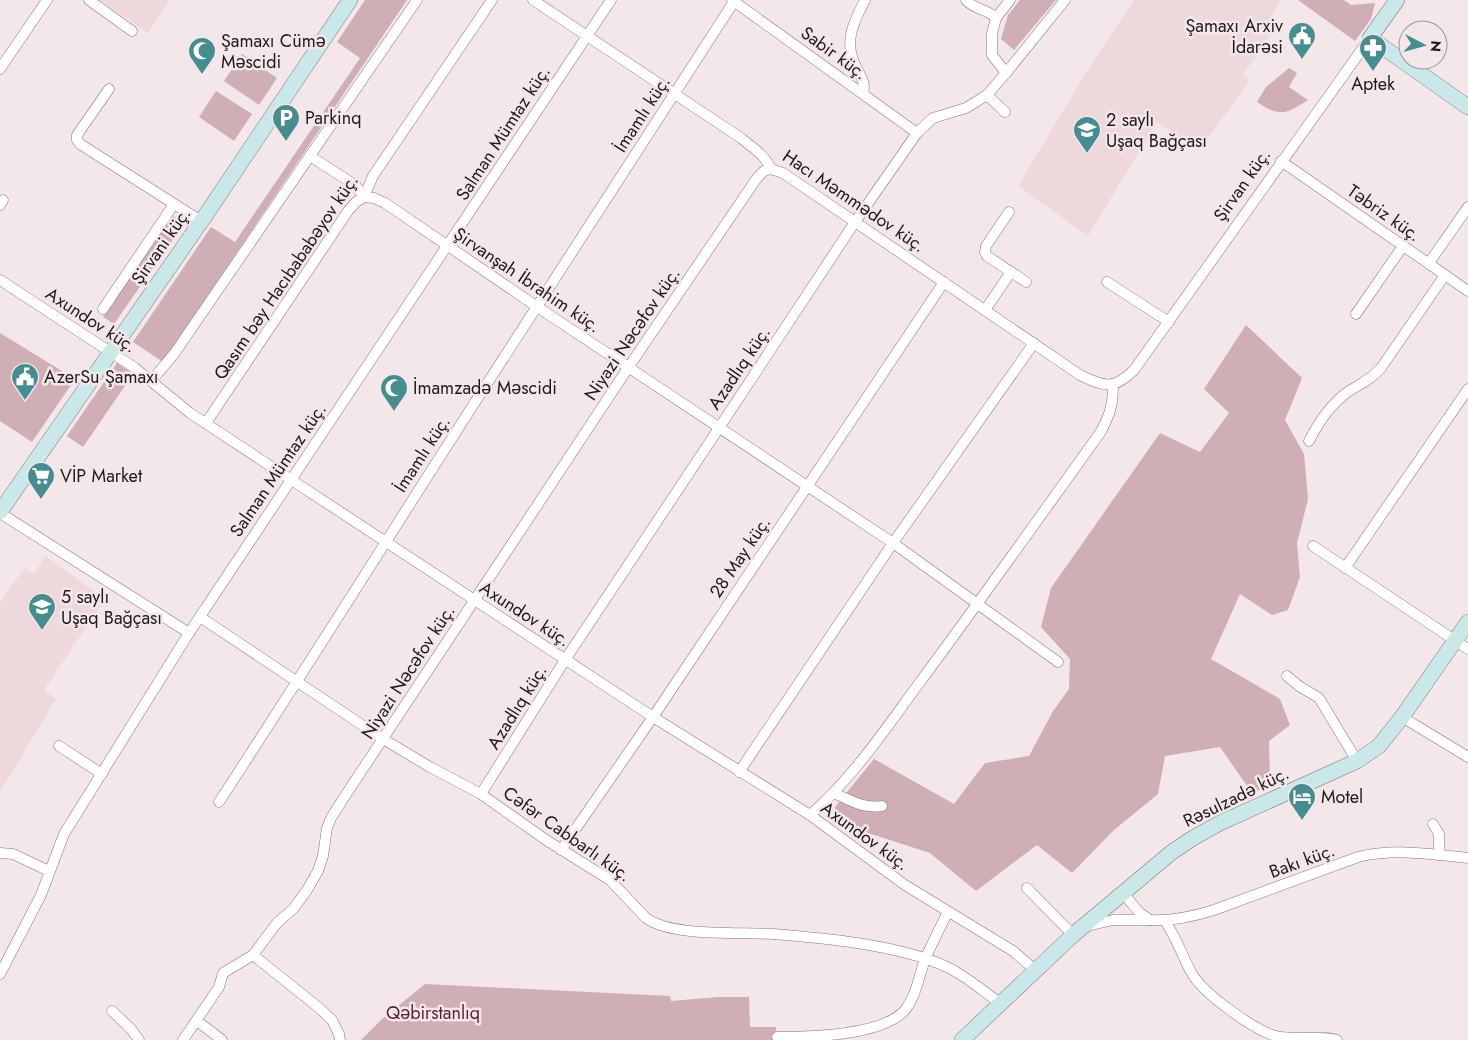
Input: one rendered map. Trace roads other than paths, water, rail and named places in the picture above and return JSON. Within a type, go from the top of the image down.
[{"type":"street","points":[[0,69],[47,0]]},
{"type":"street","points":[[89,0],[132,31]]},
{"type":"street","name":"Şirvani küç.","points":[[2,506],[201,221],[350,0]]},
{"type":"street","points":[[152,380],[174,354],[417,0]]},
{"type":"street","name":"Qasım bəy Hacıbababəyov küç.","points":[[206,423],[348,211],[356,202],[364,197],[373,176],[492,0]]},
{"type":"street","name":"Hacı Məmmədov küç.","points":[[533,0],[753,147],[763,155],[771,169],[783,173],[1080,375],[1102,385],[1113,385]]},
{"type":"street","name":"Salman Mümtaz küç.","points":[[0,974],[41,895],[64,834],[189,633],[611,0]]},
{"type":"street","name":"Sabir küç.","points":[[734,0],[917,133]]},
{"type":"street","name":"İmamlı küç.","points":[[219,802],[297,684],[385,542],[734,0]]},
{"type":"street","points":[[863,93],[864,84],[853,60],[850,33],[865,0]]},
{"type":"street","points":[[966,0],[978,9],[987,11],[996,18]]},
{"type":"street","points":[[1006,73],[992,55],[992,33],[996,18],[1010,0]]},
{"type":"street","name":"Azadlıq küç.","points":[[481,794],[566,660],[719,428],[855,222],[917,133],[933,118],[966,108],[987,95],[1065,0]]},
{"type":"street","name":"Şirvan küç.","points":[[1113,385],[1125,379],[1134,370],[1397,0]]},
{"type":"street","points":[[1370,38],[1468,107]]},
{"type":"street","points":[[109,89],[77,135],[77,140],[80,144],[201,221]]},
{"type":"street","points":[[987,95],[1005,112]]},
{"type":"street","points":[[310,156],[355,185],[364,197]]},
{"type":"street","name":"Təbriz küç.","points":[[1281,161],[1468,291]]},
{"type":"street","name":"Niyazi Nəcəfov küç.","points":[[184,1040],[219,987],[223,973],[253,955],[273,927],[294,908],[307,890],[320,864],[327,828],[332,818],[628,368],[757,178],[771,169]]},
{"type":"street","name":"Şirvanşah İbrahim küç.","points":[[364,197],[374,198],[385,203],[628,368],[893,543],[1058,662]]},
{"type":"street","points":[[103,309],[174,204]]},
{"type":"street","points":[[1429,264],[1468,207]]},
{"type":"street","points":[[1009,212],[986,246],[985,252],[987,256],[1026,282]]},
{"type":"street","points":[[1356,314],[1403,246]]},
{"type":"street","points":[[985,310],[1011,272]]},
{"type":"street","points":[[1309,441],[1327,413],[1348,392],[1370,380],[1381,368],[1445,275]]},
{"type":"street","name":"Axundov küç.","points":[[0,280],[110,351],[152,380],[206,423],[290,480],[653,717],[810,815],[905,885],[1013,952],[1035,970]]},
{"type":"street","name":"28 May küç.","points":[[561,850],[653,717],[944,282]]},
{"type":"street","points":[[1107,282],[1169,322]]},
{"type":"street","points":[[739,772],[893,543],[1034,344]]},
{"type":"street","points":[[810,815],[834,793],[867,753],[1100,433],[1108,418],[1113,402],[1113,385]]},
{"type":"street","points":[[1346,568],[1468,389]]},
{"type":"street","points":[[2,506],[189,633]]},
{"type":"street","points":[[1313,546],[1468,649]]},
{"type":"street","name":"Cəfər Cabbarlı küç.","points":[[200,618],[297,684],[384,739],[430,767],[481,794],[561,850],[610,880],[646,918],[662,926],[684,931],[809,937],[869,946],[926,958],[948,967],[1000,1004]]},
{"type":"street","name":"Rəsulzadə küç.","points":[[962,1040],[1077,932],[1172,852],[1192,838],[1220,823],[1357,761],[1379,746],[1402,717],[1468,622]]},
{"type":"street","points":[[1287,676],[1299,686],[1320,698],[1357,761]]},
{"type":"street","points":[[1402,717],[1468,757]]},
{"type":"street","points":[[59,746],[102,774]]},
{"type":"street","points":[[834,793],[864,806],[882,806]]},
{"type":"street","points":[[1433,824],[1439,834],[1439,855]]},
{"type":"street","name":"Bakı küç.","points":[[1077,932],[1113,920],[1165,921],[1190,917],[1374,853],[1388,852],[1468,858]]},
{"type":"street","points":[[0,853],[13,854],[49,871]]},
{"type":"street","points":[[1027,888],[1077,932]]},
{"type":"street","points":[[1123,893],[1139,912],[1150,920]]},
{"type":"street","points":[[777,1037],[828,1035],[875,1027],[889,1022],[905,1010],[912,999],[926,958],[948,912]]},
{"type":"street","points":[[1165,921],[1176,938],[1191,973],[1213,997],[1262,1031],[1278,1037],[1333,1038],[1337,1040]]},
{"type":"street","points":[[253,955],[332,1020],[340,1040]]},
{"type":"street","points":[[112,1010],[139,1040]]},
{"type":"street","points":[[197,1021],[222,1040]]},
{"type":"place","name":"Şamaxı Arxiv İdarəsi","points":[[1302,60]]},
{"type":"place","name":"Aptek","points":[[1373,72]]},
{"type":"place","name":"Şamaxı Cümə Məscidi","points":[[202,75]]},
{"type":"place","name":"Parkinq","points":[[286,142]]},
{"type":"place","name":"2 saylı Uşaq Bağçası","points":[[1087,154]]},
{"type":"place","name":"AzerSu Şamaxı","points":[[25,401]]},
{"type":"place","name":"İmamzadə Məscidi","points":[[394,412]]},
{"type":"place","name":"VİP Market","points":[[41,500]]},
{"type":"place","name":"5 saylı Uşaq Bağçası","points":[[42,631]]},
{"type":"place","name":"Motel","points":[[1302,821]]},
{"type":"park label","name":"Qəbirstanlıq","points":[[433,1013]]}]
